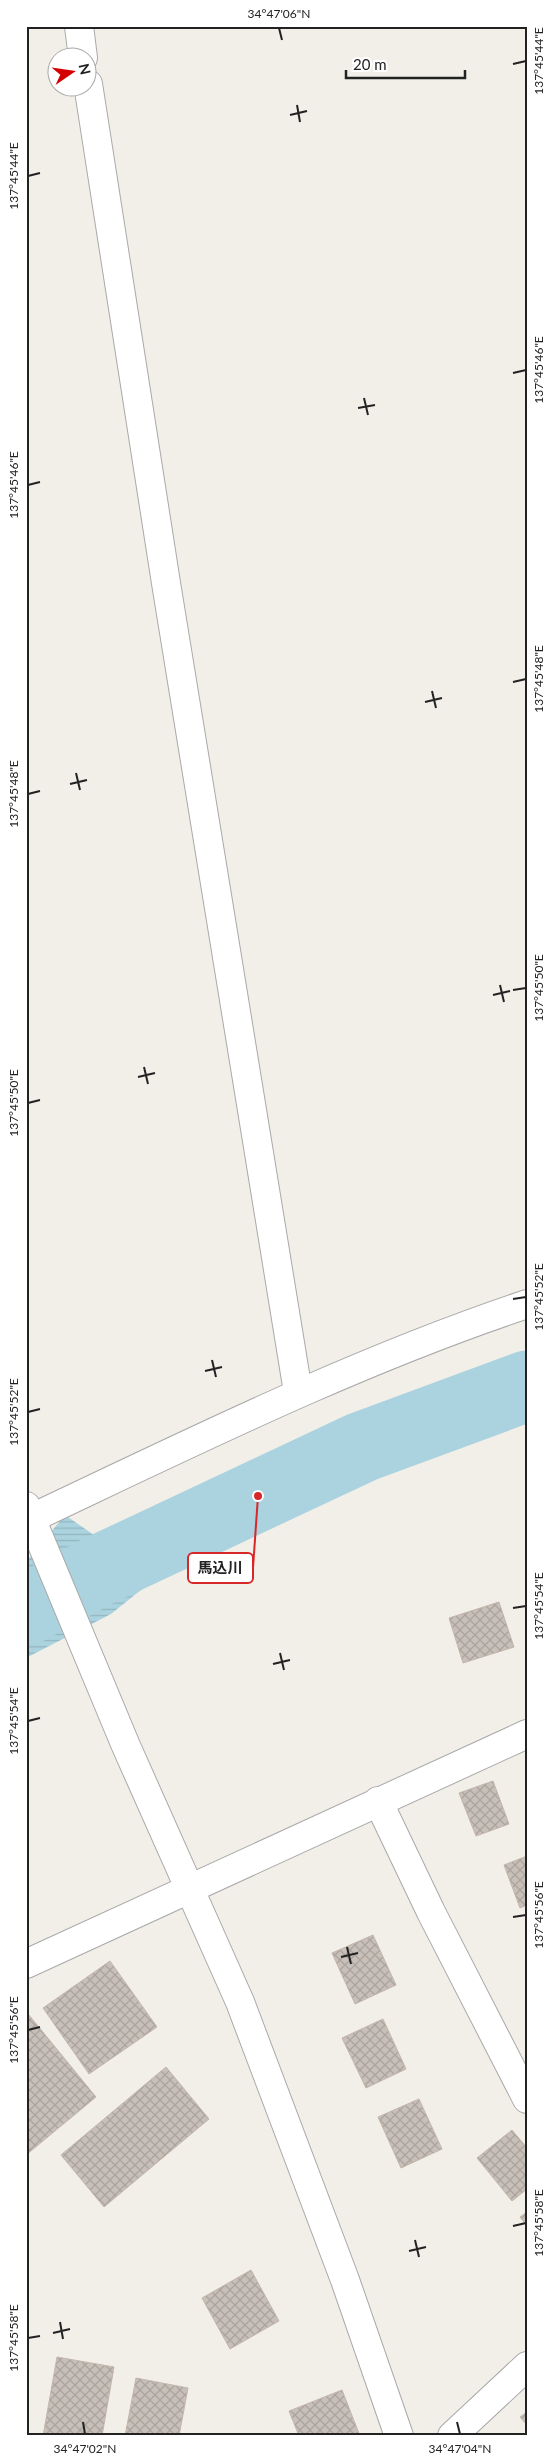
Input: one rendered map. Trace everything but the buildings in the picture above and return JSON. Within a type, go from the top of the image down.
[{"type":"street","points":[[78,26],[81,48]]},
{"type":"street","points":[[90,98],[167,593],[298,1392]]},
{"type":"street","points":[[399,2436],[345,2280],[240,2002],[126,1746],[29,1512],[298,1392],[446,1331],[527,1304]]},
{"type":"street","points":[[26,1964],[527,1734]]},
{"type":"street","points":[[378,1801],[431,1912],[527,2099]]},
{"type":"street","points":[[452,2436],[527,2366]]},
{"type":"water","points":[[258,1496],[111,1614],[26,1658],[26,1562],[65,1515],[94,1535]]},
{"type":"waterway","points":[[26,1610],[98,1571],[362,1447],[527,1386]]},
{"type":"place","name":"馬込川","points":[[258,1496]]}]
